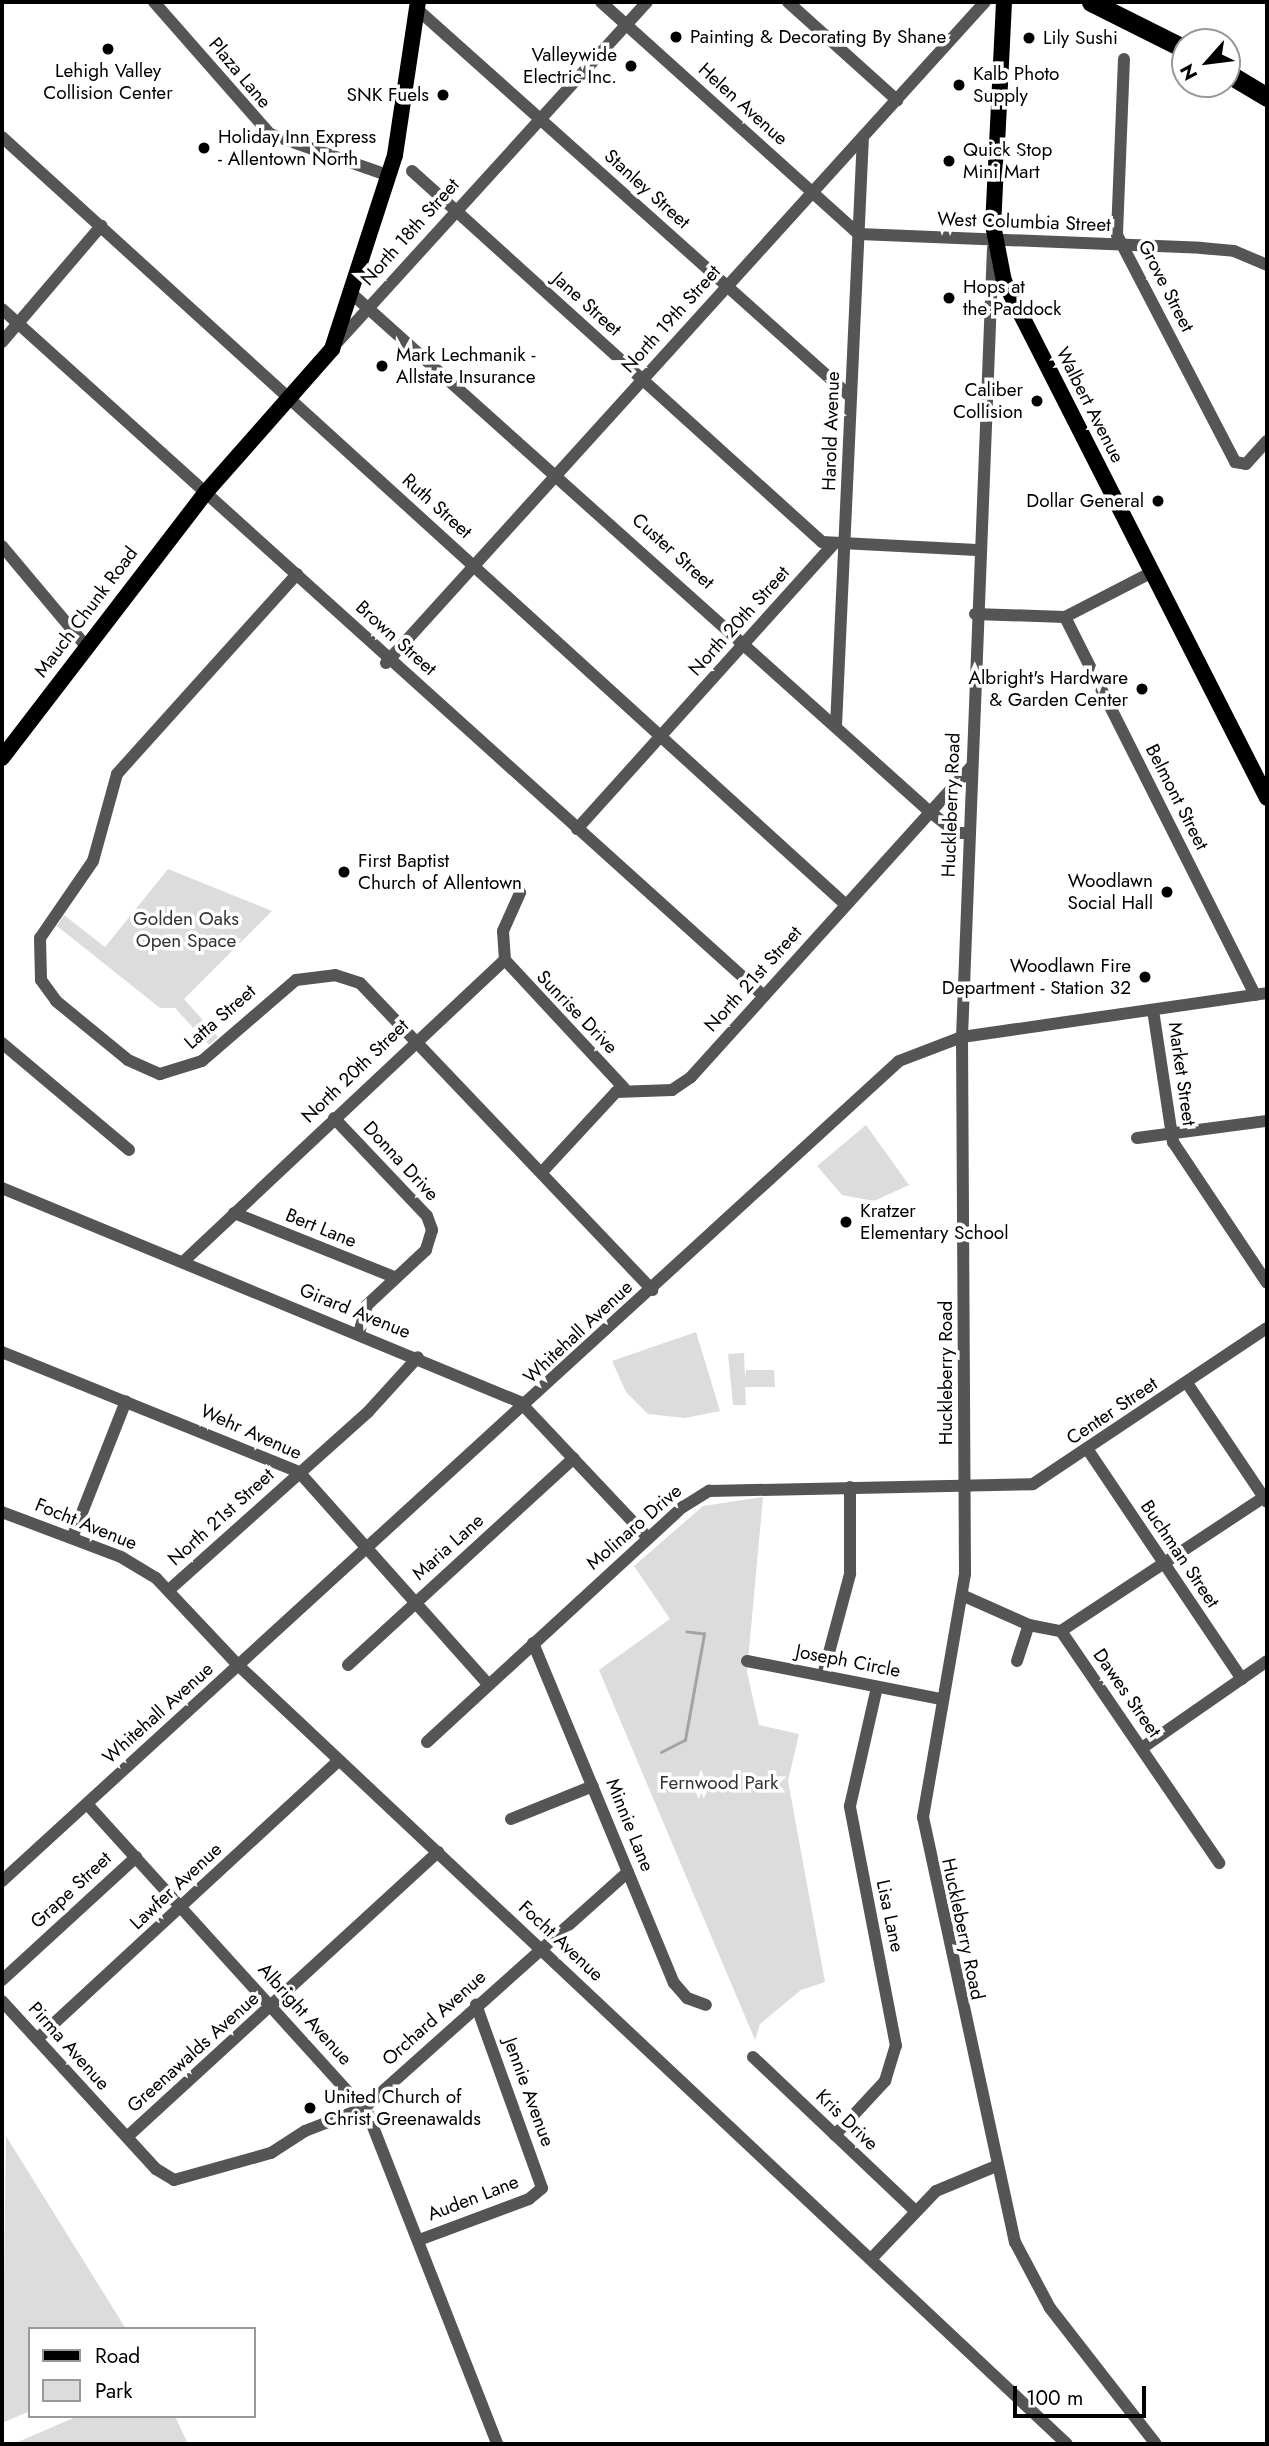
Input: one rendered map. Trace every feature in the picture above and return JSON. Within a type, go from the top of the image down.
[{"type":"highway","points":[[1091,2],[1171,42]]},
{"type":"highway","points":[[1118,2],[1171,29]]},
{"type":"highway","points":[[1241,67],[1267,83]]},
{"type":"highway","points":[[1241,81],[1267,97]]},
{"type":"main road","name":"Walbert Avenue","points":[[1004,2],[993,242],[1013,300],[1267,798]]},
{"type":"main road","points":[[332,349],[390,176],[417,6]]},
{"type":"main road","name":"North 18th Street","points":[[206,492],[332,349]]},
{"type":"main road","name":"Mauch Chunk Road","points":[[2,758],[206,492]]},
{"type":"street","name":"Plaza Lane","points":[[154,2],[270,134],[390,176]]},
{"type":"street","name":"Helen Avenue","points":[[601,2],[859,234]]},
{"type":"street","name":"North 18th Street","points":[[332,349],[647,2]]},
{"type":"street","points":[[788,2],[897,100]]},
{"type":"street","name":"North 19th Street","points":[[388,661],[985,2]]},
{"type":"street","name":"Stanley Street","points":[[417,6],[540,120],[851,397]]},
{"type":"street","name":"Grove Street","points":[[1124,59],[1117,236],[1235,462],[1248,462],[1267,441]]},
{"type":"street","name":"Ruth Street","points":[[2,137],[846,905]]},
{"type":"street","name":"Harold Avenue","points":[[836,726],[838,547],[851,397],[863,137]]},
{"type":"street","name":"Jane Street","points":[[412,171],[643,380],[838,547]]},
{"type":"street","points":[[2,342],[101,226]]},
{"type":"street","name":"West Columbia Street","points":[[859,234],[1234,251],[1267,265]]},
{"type":"street","name":"Huckleberry Road","points":[[993,242],[977,550],[962,1037],[966,1487],[964,1596],[923,1796],[924,1833],[994,2167],[1012,2234],[1037,2288],[1156,2444]]},
{"type":"street","name":"Custer Street","points":[[351,293],[558,474],[929,811],[957,833],[969,833]]},
{"type":"street","name":"Brown Street","points":[[2,309],[297,574],[388,661],[764,996]]},
{"type":"street","points":[[2,546],[86,646]]},
{"type":"street","points":[[838,547],[977,550]]},
{"type":"street","name":"North 20th Street","points":[[577,829],[745,642],[838,547]]},
{"type":"street","points":[[975,614],[1065,617],[1152,572]]},
{"type":"street","name":"Latta Street","points":[[297,574],[117,774],[93,861],[45,929],[38,971],[55,1001],[149,1072],[192,1067],[288,985],[321,974],[360,983],[417,1039],[652,1290]]},
{"type":"street","name":"Belmont Street","points":[[1065,617],[1261,994]]},
{"type":"street","name":"North 21st Street","points":[[624,1088],[681,1085],[971,767]]},
{"type":"street","points":[[505,960],[503,931],[520,893]]},
{"type":"street","name":"North 20th Street","points":[[183,1262],[417,1039],[505,960]]},
{"type":"street","name":"Sunrise Drive","points":[[505,960],[624,1088]]},
{"type":"street","name":"Whitehall Avenue","points":[[2,1881],[525,1407],[899,1061],[962,1037],[1261,994]]},
{"type":"street","name":"Market Street","points":[[1153,1010],[1170,1134],[1267,1283]]},
{"type":"street","points":[[2,1043],[129,1150]]},
{"type":"street","points":[[542,1172],[624,1088]]},
{"type":"street","name":"Donna Drive","points":[[334,1118],[430,1222],[429,1246],[367,1305],[359,1333]]},
{"type":"street","points":[[1137,1138],[1267,1121]]},
{"type":"street","name":"Girard Avenue","points":[[2,1188],[418,1357],[525,1407],[648,1538]]},
{"type":"street","name":"Bert Lane","points":[[234,1213],[394,1278]]},
{"type":"street","name":"Center Street","points":[[966,1487],[1033,1484],[1088,1450],[1267,1328]]},
{"type":"street","name":"Wehr Avenue","points":[[2,1352],[299,1472],[488,1684]]},
{"type":"street","name":"North 21st Street","points":[[169,1590],[409,1373],[418,1357]]},
{"type":"street","points":[[964,1596],[1029,1625],[1061,1631],[1266,1498],[1187,1383]]},
{"type":"street","points":[[72,1538],[126,1401]]},
{"type":"street","name":"Buchman Street","points":[[1088,1450],[1241,1679]]},
{"type":"street","name":"Maria Lane","points":[[348,1665],[574,1458]]},
{"type":"street","points":[[822,1675],[850,1574],[850,1487]]},
{"type":"street","name":"Molinaro Drive","points":[[427,1742],[648,1538],[709,1491],[966,1487]]},
{"type":"street","name":"Focht Avenue","points":[[2,1512],[138,1565],[169,1590],[239,1666],[1067,2444]]},
{"type":"street","points":[[1017,1661],[1029,1625]]},
{"type":"street","name":"Dawes Street","points":[[1061,1631],[1219,1863]]},
{"type":"street","name":"Minnie Lane","points":[[533,1643],[674,1983],[687,1998],[706,2005]]},
{"type":"street","name":"Joseph Circle","points":[[747,1661],[941,1699]]},
{"type":"street","points":[[1142,1748],[1267,1661]]},
{"type":"street","name":"Lisa Lane","points":[[835,2135],[885,2081],[896,2046],[850,1806],[877,1687]]},
{"type":"street","name":"Lawfer Avenue","points":[[37,2039],[339,1760]]},
{"type":"street","points":[[511,1819],[593,1786]]},
{"type":"street","name":"Albright Avenue","points":[[87,1804],[364,2108],[419,2239],[497,2444]]},
{"type":"street","name":"Greenawalds Avenue","points":[[127,2137],[438,1853]]},
{"type":"street","name":"Grape Street","points":[[2,1980],[136,1857]]},
{"type":"street","name":"Orchard Avenue","points":[[165,2179],[271,2153],[305,2131],[364,2108],[539,1948],[628,1872]]},
{"type":"street","name":"Pirma Avenue","points":[[2,2001],[165,2179]]},
{"type":"street","name":"Jennie Avenue","points":[[477,2006],[541,2180],[540,2192]]},
{"type":"street","name":"Kris Drive","points":[[753,2057],[915,2211]]},
{"type":"street","points":[[871,2259],[915,2211],[949,2183],[994,2167]]},
{"type":"street","name":"Auden Lane","points":[[419,2239],[540,2192]]},
{"type":"green space","name":"Golden Oaks Open Space","points":[[168,869],[272,911],[184,999],[218,1037],[209,1045],[175,1008],[160,1008],[57,926],[64,915],[105,947]]},
{"type":"green space","points":[[866,1125],[909,1185],[874,1201],[842,1195],[817,1166]]},
{"type":"green space","points":[[696,1332],[720,1411],[685,1418],[648,1414],[626,1392],[612,1361]]},
{"type":"green space","points":[[744,1353],[745,1379],[746,1370],[774,1370],[775,1387],[745,1387],[746,1405],[733,1405],[728,1354]]},
{"type":"green space","name":"Fernwood Park","points":[[763,1497],[747,1672],[759,1725],[799,1734],[788,1781],[825,1982],[801,1990],[760,2024],[755,2040],[599,1670],[670,1619],[634,1566],[703,1506]]},
{"type":"green space","points":[[6,2136],[125,2327],[28,2327],[28,2412],[2,2423]]},
{"type":"green space","points":[[73,2418],[176,2418],[188,2444],[13,2444]]},
{"type":"waterway","points":[[661,1752],[685,1740],[704,1634],[687,1632]]},
{"type":"place","name":"Painting & Decorating By Shane","points":[[676,37]]},
{"type":"place","name":"Lily Sushi","points":[[1029,38]]},
{"type":"place","name":"Lehigh Valley Collision Center","points":[[108,49]]},
{"type":"place","name":"Valleywide Electric Inc.","points":[[631,66]]},
{"type":"place","name":"Kalb Photo Supply","points":[[959,85]]},
{"type":"place","name":"SNK Fuels","points":[[443,95]]},
{"type":"place","name":"Holiday Inn Express - Allentown North","points":[[204,148]]},
{"type":"place","name":"Quick Stop Mini Mart","points":[[949,161]]},
{"type":"place","name":"Hops at the Paddock","points":[[949,298]]},
{"type":"place","name":"Mark Lechmanik - Allstate Insurance","points":[[382,366]]},
{"type":"place","name":"Caliber Collision","points":[[1037,401]]},
{"type":"place","name":"Dollar General","points":[[1158,501]]},
{"type":"place","name":"Albright's Hardware & Garden Center","points":[[1142,689]]},
{"type":"place","name":"First Baptist Church of Allentown","points":[[344,872]]},
{"type":"place","name":"Woodlawn Social Hall","points":[[1167,892]]},
{"type":"place","name":"Woodlawn Fire Department - Station 32","points":[[1145,977]]},
{"type":"place","name":"Kratzer Elementary School","points":[[846,1222]]},
{"type":"place","name":"United Church of Christ Greenawalds","points":[[310,2108]]}]
